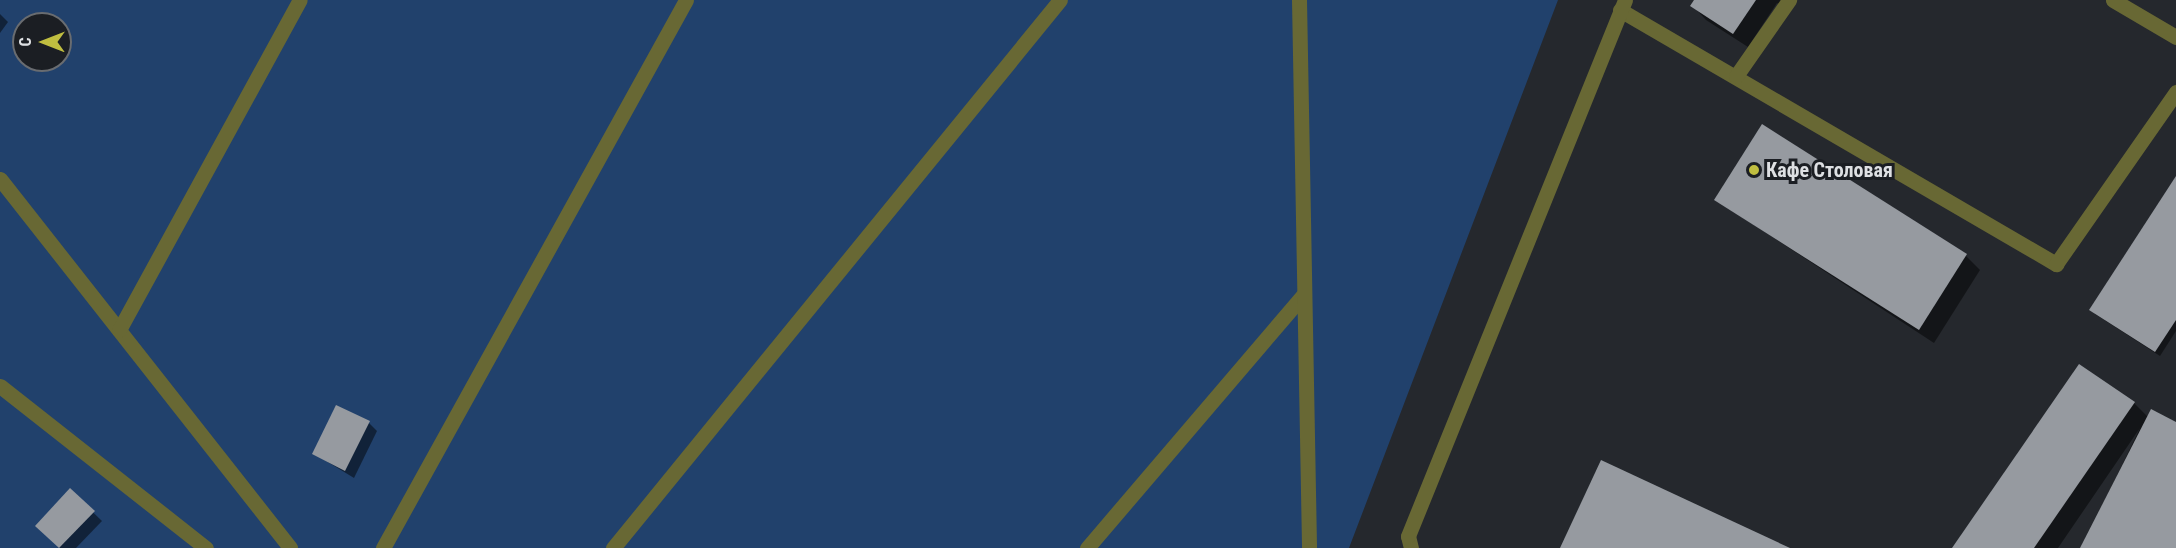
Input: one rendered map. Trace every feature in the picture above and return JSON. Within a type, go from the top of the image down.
[{"type":"street","points":[[119,330],[300,0]]},
{"type":"street","points":[[383,548],[686,0]]},
{"type":"street","points":[[613,548],[1060,0]]},
{"type":"street","points":[[1299,0],[1309,548]]},
{"type":"street","points":[[1736,76],[1789,0]]},
{"type":"street","points":[[2113,0],[2176,37]]},
{"type":"street","points":[[1411,548],[1408,536],[1623,5],[1736,76],[2056,264],[2176,92]]},
{"type":"street","points":[[0,179],[290,548]]},
{"type":"street","points":[[1087,548],[1303,295]]},
{"type":"street","points":[[0,386],[206,548]]},
{"type":"shaded area","points":[[0,0],[1558,0],[1349,548],[0,548]]},
{"type":"building","points":[[1694,0],[1756,0],[1733,34],[1690,6]]},
{"type":"building","points":[[1762,124],[1967,254],[1919,330],[1714,200]]},
{"type":"building","points":[[2176,176],[2176,320],[2155,352],[2089,310]]},
{"type":"building","points":[[2079,364],[2135,402],[2034,548],[1952,548]]},
{"type":"building","points":[[336,405],[370,421],[345,471],[312,454]]},
{"type":"building","points":[[2151,409],[2176,422],[2176,548],[2080,548]]},
{"type":"building","points":[[1601,460],[1790,548],[1560,548]]},
{"type":"building","points":[[70,488],[95,511],[59,548],[35,526]]},
{"type":"place","name":"Кафе Столовая","points":[[1754,170]]}]
